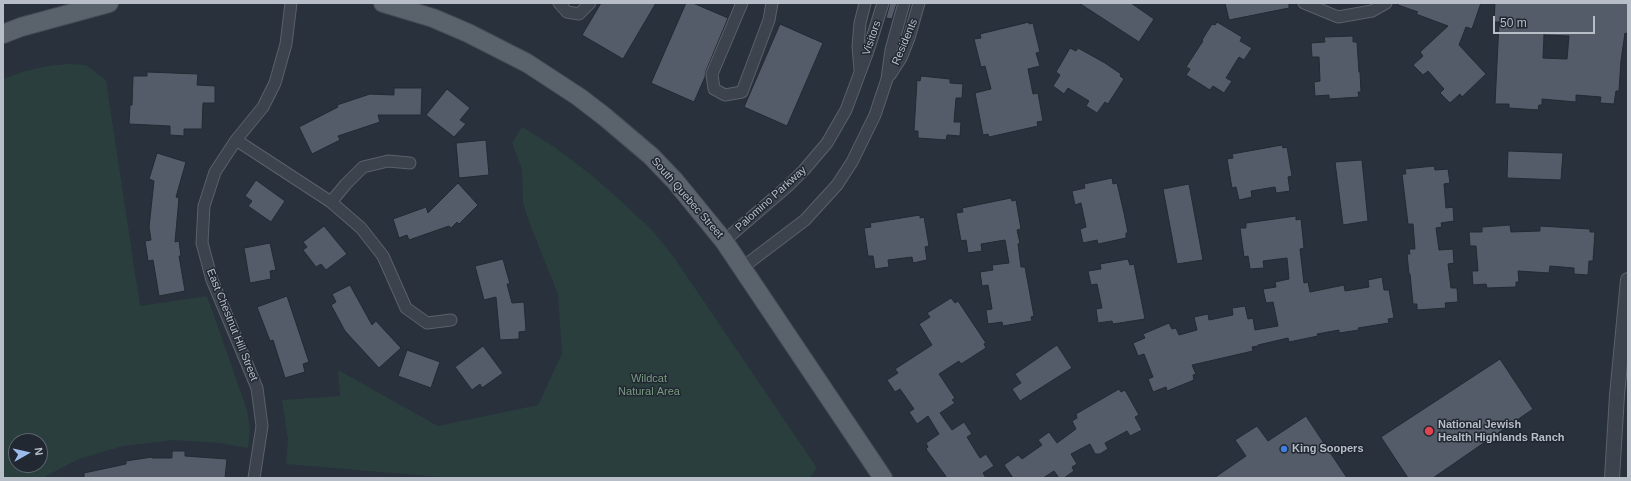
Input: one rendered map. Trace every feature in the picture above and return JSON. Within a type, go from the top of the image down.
[{"type":"main road","points":[[3,34],[21,27],[109,3]]},
{"type":"main road","name":"South Quebec Street","points":[[383,3],[433,18],[490,43],[527,63],[579,97],[606,117],[650,156],[675,181],[724,241],[743,267],[883,478]]},
{"type":"street","name":"East Chestnut Hill Street","points":[[254,478],[262,426],[257,388],[212,280],[202,243],[204,206],[215,172],[236,140],[263,106],[275,84],[286,44],[291,3]]},
{"type":"street","points":[[559,3],[567,12],[579,14],[590,3]]},
{"type":"street","points":[[742,3],[712,74],[714,89],[725,95],[742,92],[769,20],[772,3]]},
{"type":"street","points":[[860,72],[858,46],[860,23],[866,3]]},
{"type":"street","name":"Visitors","points":[[860,72],[883,3]]},
{"type":"street","name":"Visitors","points":[[887,79],[891,50],[904,3]]},
{"type":"street","name":"Residents","points":[[887,79],[904,51],[919,3]]},
{"type":"street","points":[[1304,3],[1338,17],[1372,11],[1386,3]]},
{"type":"street","name":"Palomino Parkway","points":[[724,241],[790,185],[816,157],[838,126],[846,110],[860,72]]},
{"type":"street","points":[[743,267],[805,220],[837,185],[865,138],[875,115],[887,79]]},
{"type":"street","points":[[236,140],[332,202],[361,228],[383,256],[406,308],[428,323],[451,320]]},
{"type":"street","points":[[332,202],[346,184],[363,167],[388,161],[410,164]]},
{"type":"street","points":[[1612,478],[1617,395],[1628,280]]},
{"type":"green space","points":[[68,64],[86,65],[106,80],[140,306],[207,296],[247,410],[250,429],[248,448],[220,443],[174,440],[123,446],[79,459],[42,478],[3,478],[3,79],[25,71],[48,66]]},
{"type":"green space","name":"Wildcat Natural Area","points":[[522,127],[553,146],[594,177],[652,230],[673,256],[817,468],[810,478],[453,478],[286,464],[288,440],[282,400],[340,396],[338,370],[438,426],[538,405],[562,354],[558,294],[523,203],[522,169],[512,143]]},
{"type":"building","points":[[601,3],[656,3],[623,59],[582,35]]},
{"type":"building","points":[[686,3],[693,3],[728,18],[694,102],[651,83]]},
{"type":"building","points":[[890,3],[897,3],[892,19],[886,18]]},
{"type":"building","points":[[1079,3],[1131,3],[1154,19],[1139,42]]},
{"type":"building","points":[[1225,3],[1289,3],[1289,8],[1229,20]]},
{"type":"building","points":[[1398,3],[1481,3],[1472,29],[1466,27],[1459,45],[1486,74],[1462,97],[1460,94],[1450,103],[1440,93],[1444,89],[1428,71],[1423,75],[1413,65],[1423,56],[1420,52],[1448,26],[1416,14],[1418,12],[1398,5]]},
{"type":"building","points":[[1495,3],[1628,3],[1628,34],[1625,33],[1619,91],[1616,91],[1614,104],[1600,103],[1601,97],[1576,95],[1576,102],[1542,99],[1542,105],[1539,105],[1538,110],[1509,108],[1509,104],[1495,104],[1499,22],[1494,22]],"holes":[[[1544,35],[1569,36],[1567,59],[1543,58]]]},
{"type":"building","points":[[1029,22],[1029,24],[1033,23],[1040,52],[1036,53],[1040,66],[1028,69],[1033,94],[1038,93],[1043,121],[1037,122],[1038,126],[989,137],[988,134],[983,135],[975,93],[991,89],[985,66],[981,67],[974,39],[981,38],[980,34]]},
{"type":"building","points":[[1217,22],[1242,37],[1240,41],[1252,48],[1244,60],[1239,57],[1226,78],[1232,81],[1224,93],[1213,86],[1210,90],[1186,75],[1190,69],[1186,67],[1212,24],[1215,25]]},
{"type":"building","points":[[780,24],[823,43],[787,126],[744,107]]},
{"type":"building","points":[[1353,36],[1353,42],[1357,42],[1360,72],[1361,92],[1358,92],[1359,97],[1329,99],[1329,95],[1315,96],[1314,82],[1320,81],[1319,57],[1312,57],[1311,43],[1325,42],[1324,37]]},
{"type":"building","points":[[1070,48],[1076,51],[1078,48],[1105,63],[1121,74],[1120,76],[1124,79],[1108,104],[1105,102],[1097,113],[1086,106],[1089,101],[1068,88],[1064,94],[1053,86],[1060,75],[1056,72]]},
{"type":"building","points":[[147,72],[198,74],[197,85],[215,86],[215,103],[203,103],[202,129],[184,129],[184,136],[170,135],[170,126],[129,124],[130,105],[132,105],[133,76],[147,76]]},
{"type":"building","points":[[921,76],[950,79],[950,83],[963,84],[962,98],[956,98],[954,122],[961,122],[960,136],[947,135],[946,140],[918,138],[918,131],[914,131],[917,80],[920,81]]},
{"type":"building","points":[[394,88],[422,88],[421,115],[378,115],[380,122],[338,136],[340,140],[312,154],[299,127],[338,107],[337,105],[370,94],[394,95]]},
{"type":"building","points":[[447,89],[470,108],[460,120],[466,124],[454,137],[426,115]]},
{"type":"building","points":[[486,140],[489,175],[459,178],[456,143]]},
{"type":"building","points":[[1282,145],[1283,148],[1287,147],[1292,176],[1288,177],[1290,191],[1276,193],[1275,187],[1251,191],[1252,197],[1239,200],[1236,187],[1232,188],[1227,159],[1233,158],[1232,154]]},
{"type":"building","points":[[1508,151],[1563,153],[1561,180],[1507,178]]},
{"type":"building","points":[[157,153],[186,162],[176,197],[179,198],[175,242],[179,241],[181,256],[179,256],[185,291],[159,296],[153,260],[148,261],[145,241],[151,240],[149,227],[154,181],[149,179]]},
{"type":"building","points":[[1362,160],[1368,221],[1343,225],[1335,162]]},
{"type":"building","points":[[1434,166],[1435,170],[1448,169],[1450,183],[1444,184],[1446,208],[1453,207],[1454,221],[1441,223],[1442,227],[1436,228],[1439,250],[1453,249],[1454,263],[1448,264],[1451,288],[1457,288],[1458,302],[1445,303],[1446,308],[1417,310],[1417,304],[1413,304],[1407,254],[1410,254],[1409,249],[1415,249],[1413,224],[1408,224],[1402,174],[1406,174],[1405,169]]},
{"type":"building","points":[[1112,178],[1113,184],[1117,183],[1124,213],[1128,233],[1126,233],[1126,238],[1098,244],[1097,240],[1083,243],[1080,229],[1086,227],[1081,203],[1075,205],[1072,191],[1085,188],[1084,184]]},
{"type":"building","points":[[256,180],[285,201],[271,222],[248,206],[252,201],[245,196]]},
{"type":"building","points":[[458,183],[478,205],[459,224],[457,222],[451,228],[449,226],[409,240],[407,235],[399,238],[393,219],[426,207],[428,213]]},
{"type":"building","points":[[1189,184],[1203,260],[1177,264],[1163,189]]},
{"type":"building","points":[[1011,198],[1012,201],[1016,200],[1021,229],[1017,230],[1020,243],[1018,244],[1021,267],[1025,267],[1034,316],[1031,317],[1032,321],[1003,326],[1002,322],[988,324],[986,310],[992,309],[988,285],[982,286],[980,272],[993,270],[992,265],[1009,263],[1005,240],[981,244],[982,251],[968,253],[966,240],[961,241],[956,213],[963,212],[962,208]]},
{"type":"building","points":[[920,215],[920,218],[924,217],[929,246],[925,247],[927,260],[913,263],[912,257],[888,260],[889,267],[875,269],[873,256],[868,256],[864,228],[871,227],[870,223]]},
{"type":"building","points":[[1296,216],[1296,220],[1301,219],[1304,248],[1300,249],[1304,283],[1308,282],[1310,292],[1344,285],[1345,291],[1369,287],[1368,280],[1382,277],[1384,290],[1389,290],[1394,318],[1388,319],[1389,323],[1358,328],[1359,330],[1339,333],[1339,330],[1317,334],[1318,336],[1289,342],[1288,338],[1252,347],[1253,351],[1192,365],[1196,374],[1193,375],[1194,380],[1167,391],[1166,387],[1153,392],[1148,379],[1153,377],[1144,354],[1138,356],[1133,343],[1145,338],[1143,334],[1169,323],[1172,329],[1176,328],[1179,335],[1197,330],[1194,317],[1208,314],[1209,320],[1233,315],[1232,308],[1245,306],[1248,319],[1253,318],[1255,330],[1278,326],[1273,302],[1266,303],[1263,289],[1276,287],[1275,282],[1289,279],[1287,258],[1263,261],[1264,268],[1250,269],[1248,256],[1244,257],[1240,228],[1246,228],[1246,223]]},
{"type":"building","points":[[1510,225],[1511,232],[1540,231],[1540,226],[1590,229],[1590,232],[1595,232],[1593,261],[1589,261],[1588,275],[1574,274],[1574,268],[1550,266],[1549,273],[1518,271],[1519,282],[1516,282],[1516,287],[1487,288],[1486,284],[1473,285],[1472,271],[1478,271],[1476,246],[1470,246],[1469,232],[1482,232],[1482,227]]},
{"type":"building","points":[[324,226],[347,254],[326,270],[321,264],[316,267],[303,250],[307,247],[303,242]]},
{"type":"building","points":[[270,243],[276,270],[270,271],[271,279],[250,283],[244,248]]},
{"type":"building","points":[[503,259],[510,284],[507,284],[512,303],[524,302],[526,331],[519,332],[519,339],[500,340],[496,297],[484,300],[475,266]]},
{"type":"building","points":[[1128,259],[1130,265],[1134,264],[1145,319],[1113,324],[1112,321],[1098,323],[1096,309],[1102,308],[1097,284],[1091,285],[1088,271],[1101,269],[1100,264]]},
{"type":"building","points":[[350,285],[372,325],[376,321],[401,348],[379,368],[345,331],[331,305],[336,302],[332,294]]},
{"type":"building","points":[[287,296],[309,362],[303,364],[305,372],[285,378],[273,340],[270,341],[257,307]]},
{"type":"building","points":[[951,298],[955,303],[958,301],[986,343],[984,344],[986,348],[961,364],[959,361],[939,374],[955,398],[952,400],[955,403],[940,413],[952,430],[964,422],[972,434],[967,437],[980,458],[986,454],[994,466],[983,473],[986,478],[947,478],[926,449],[928,447],[926,443],[939,434],[928,416],[917,424],[909,412],[914,409],[900,389],[895,392],[887,380],[898,373],[895,369],[932,345],[919,324],[930,317],[927,313]]},
{"type":"building","points":[[1057,345],[1072,368],[1020,401],[1012,389],[1021,383],[1015,374]]},
{"type":"building","points":[[483,346],[503,373],[482,388],[480,384],[472,390],[455,367]]},
{"type":"building","points":[[407,350],[440,362],[431,388],[398,376]]},
{"type":"building","points":[[1500,359],[1533,409],[1433,478],[1408,478],[1381,437]]},
{"type":"building","points":[[1119,389],[1121,392],[1125,390],[1139,415],[1135,417],[1142,430],[1130,436],[1127,431],[1105,443],[1108,449],[1100,454],[1095,454],[1090,444],[1071,454],[1077,464],[1072,467],[1074,471],[1064,478],[1059,478],[1054,471],[1043,478],[1013,478],[1004,465],[1018,455],[1022,459],[1042,445],[1038,440],[1049,432],[1057,443],[1076,429],[1072,421],[1077,418],[1076,414]]},
{"type":"building","name":"King Soopers","points":[[1306,416],[1347,478],[1214,478],[1246,456],[1235,440],[1257,426],[1268,441]]},
{"type":"building","points":[[172,451],[185,451],[185,456],[227,459],[225,478],[84,478],[84,473],[126,464],[126,461],[152,457],[172,458]]},
{"type":"place","name":"National Jewish Health Highlands Ranch","points":[[1429,431]]},
{"type":"place","name":"King Soopers","points":[[1284,449]]}]
